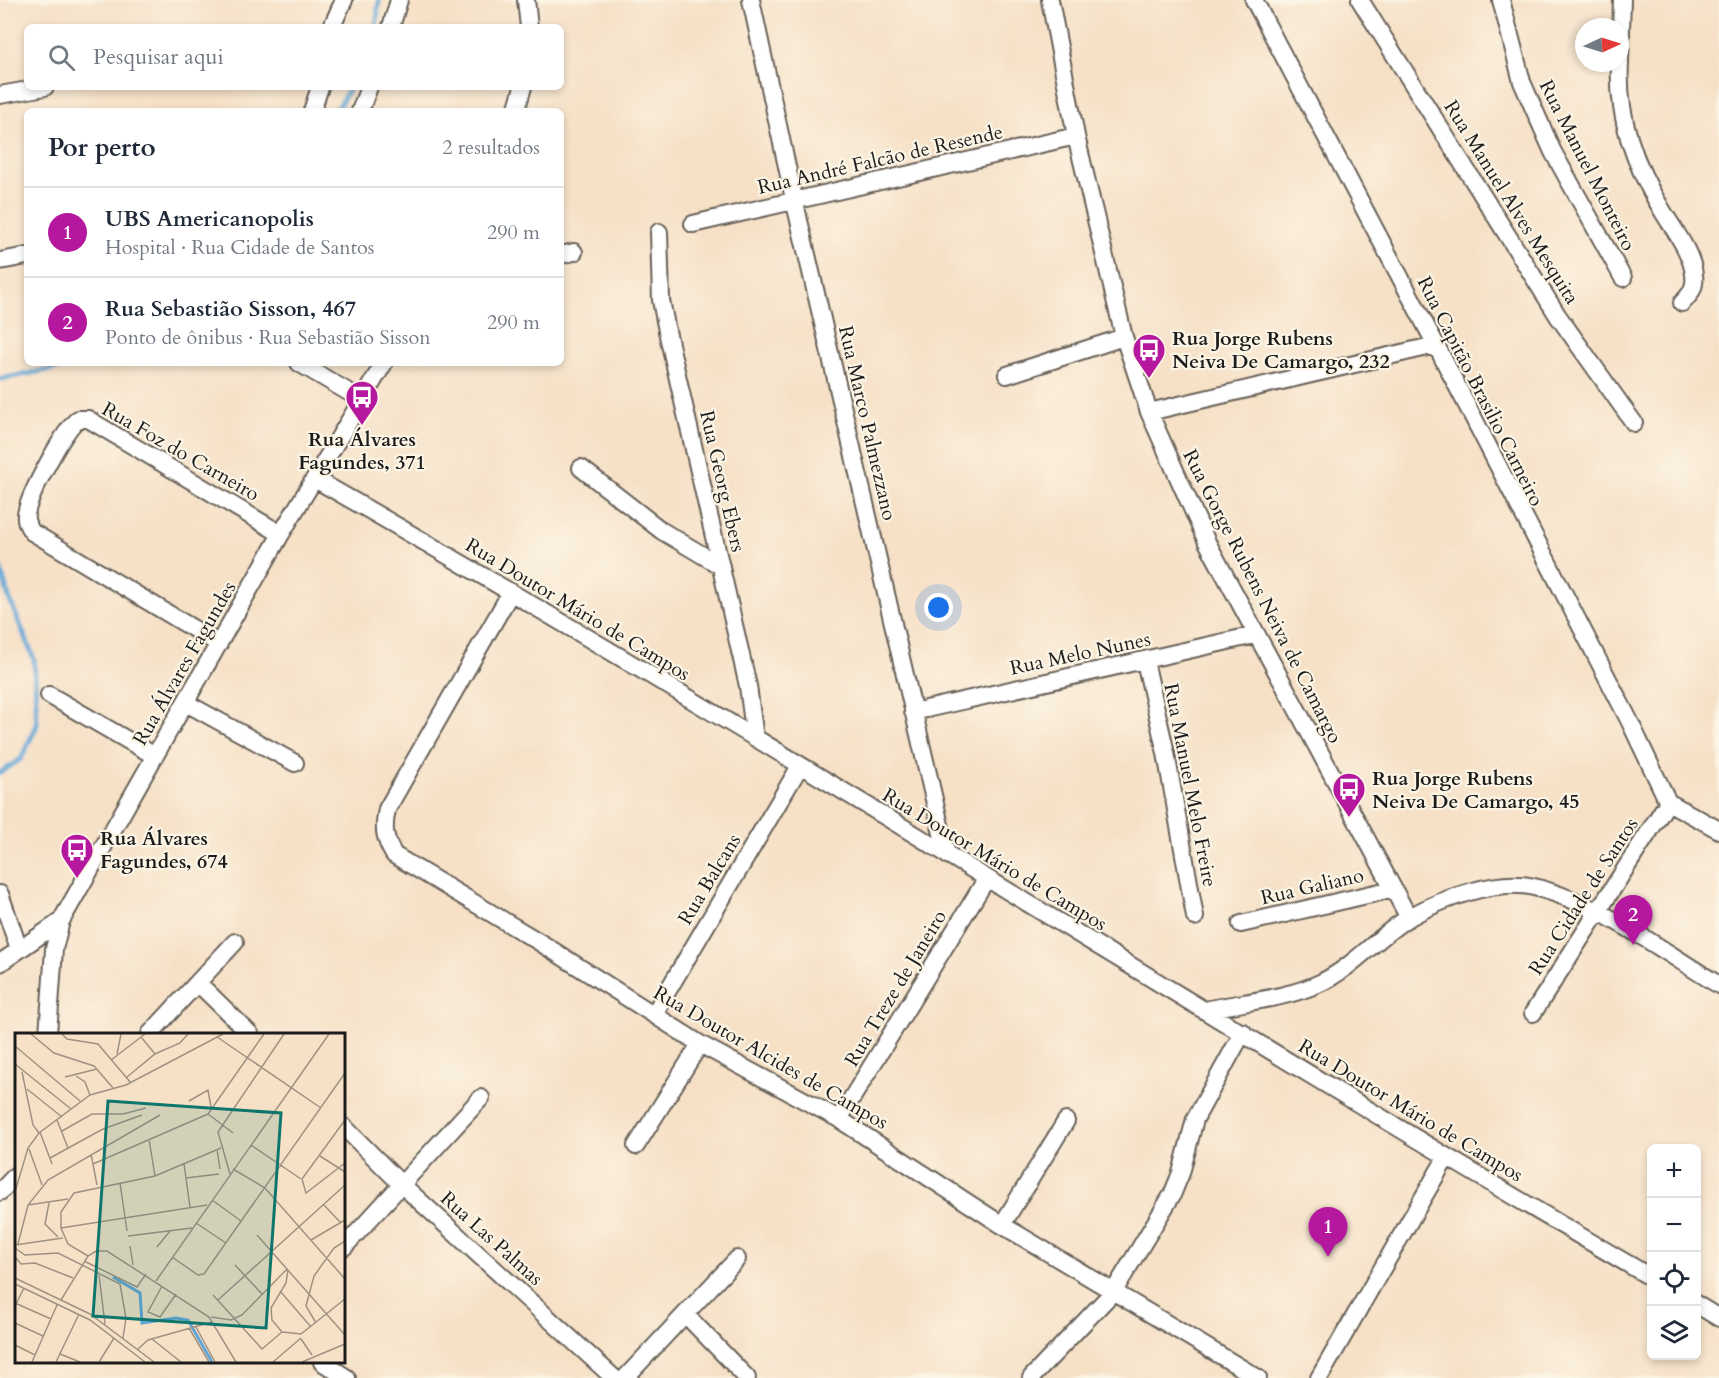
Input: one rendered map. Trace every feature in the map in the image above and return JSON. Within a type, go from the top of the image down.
[{"type":"street","points":[[332,24],[344,0]]},
{"type":"street","points":[[392,24],[399,0]]},
{"type":"street","points":[[526,0],[529,24]]},
{"type":"street","name":"Rua Marco Palmezzano","points":[[751,0],[794,199],[947,855]]},
{"type":"street","name":"Rua Gorge Rubens Neiva de Camargo","points":[[1050,0],[1076,136],[1124,337],[1149,412],[1207,542],[1408,918]]},
{"type":"street","name":"Rua Capitão Brasilio Carneiro","points":[[1254,0],[1436,345],[1629,720],[1668,802]]},
{"type":"street","name":"Rua Manuel Alves Mesquita","points":[[1360,0],[1558,316],[1634,423]]},
{"type":"street","name":"Rua Manuel Monteiro","points":[[1501,0],[1522,82],[1553,152],[1623,278]]},
{"type":"street","points":[[1622,18],[1623,0]]},
{"type":"street","points":[[1620,72],[1619,93],[1623,124],[1648,185],[1684,249],[1694,273],[1691,294],[1682,303]]},
{"type":"street","points":[[0,95],[28,90]]},
{"type":"street","points":[[313,108],[319,90]]},
{"type":"street","points":[[361,108],[368,90]]},
{"type":"street","points":[[517,108],[523,90]]},
{"type":"street","name":"Rua André Falcão de Resende","points":[[693,224],[1076,136]]},
{"type":"street","name":"Rua Georg Ebers","points":[[659,232],[661,300],[748,686],[755,738]]},
{"type":"street","points":[[0,261],[24,257]]},
{"type":"street","points":[[1006,375],[1124,337]]},
{"type":"street","points":[[1149,412],[1436,345]]},
{"type":"street","points":[[304,366],[362,400]]},
{"type":"street","name":"Rua Álvares Fagundes","points":[[0,963],[61,921],[281,534],[382,366]]},
{"type":"street","name":"Rua Foz do Carneiro","points":[[219,644],[32,532],[27,525],[27,509],[66,430],[78,419],[87,419],[281,534]]},
{"type":"street","points":[[581,468],[662,531],[722,566]]},
{"type":"street","name":"Rua Doutor Mário de Campos","points":[[315,479],[511,592],[1243,1032],[1446,1158],[1647,1275]]},
{"type":"street","name":"Rua Doutor Alcides de Campos","points":[[511,592],[387,809],[383,827],[386,841],[394,855],[700,1044],[839,1119],[1002,1225],[1258,1378]]},
{"type":"street","name":"Rua Melo Nunes","points":[[913,712],[1255,635]]},
{"type":"street","name":"Rua Manuel Melo Freire","points":[[1145,661],[1166,753],[1195,917]]},
{"type":"street","points":[[48,695],[155,756]]},
{"type":"street","points":[[186,703],[295,764]]},
{"type":"street","name":"Rua Balcans","points":[[654,1014],[800,766]]},
{"type":"street","points":[[1668,802],[1717,827]]},
{"type":"street","name":"Rua Cidade de Santos","points":[[1533,1013],[1668,802]]},
{"type":"street","name":"Rua Treze de Janeiro","points":[[839,1119],[987,878]]},
{"type":"street","points":[[1205,1010],[1318,984],[1342,971],[1408,918],[1476,889],[1504,884],[1533,887],[1598,913],[1719,985]]},
{"type":"street","name":"Rua Galiano","points":[[1240,924],[1393,889]]},
{"type":"street","points":[[0,894],[19,950]]},
{"type":"street","points":[[48,1033],[54,949],[61,921]]},
{"type":"street","points":[[152,1033],[235,942]]},
{"type":"street","points":[[198,983],[248,1033]]},
{"type":"street","points":[[1030,1378],[1114,1291],[1172,1195],[1181,1173],[1195,1119],[1243,1032]]},
{"type":"street","points":[[636,1146],[700,1044]]},
{"type":"street","points":[[345,1246],[482,1098]]},
{"type":"street","points":[[1002,1225],[1066,1121]]},
{"type":"street","name":"Rua Las Palmas","points":[[345,1128],[401,1184],[614,1378]]},
{"type":"street","points":[[1319,1378],[1446,1158]]},
{"type":"street","points":[[0,1192],[15,1177]]},
{"type":"street","points":[[625,1378],[737,1259]]},
{"type":"street","points":[[1699,1306],[1719,1318]]},
{"type":"street","points":[[686,1314],[747,1378]]},
{"type":"street","points":[[324,1363],[347,1378]]},
{"type":"waterway","points":[[376,24],[379,0]]},
{"type":"waterway","points":[[338,108],[348,90]]},
{"type":"waterway","points":[[0,379],[69,366]]},
{"type":"waterway","points":[[0,567],[9,598],[34,659],[37,725],[21,759],[0,773]]},
{"type":"place","name":"Rua Jorge Rubens Neiva De Camargo, 232","points":[[1149,379]]},
{"type":"place","name":"Rua Álvares Fagundes, 371","points":[[362,426]]},
{"type":"place","name":"Rua Jorge Rubens Neiva De Camargo, 45","points":[[1349,818]]},
{"type":"place","name":"Rua Álvares Fagundes, 674","points":[[77,879]]},
{"type":"place","name":"Rua Sebastião Sisson, 467","points":[[1633,945]]},
{"type":"place","name":"UBS Americanopolis","points":[[1328,1257]]}]
